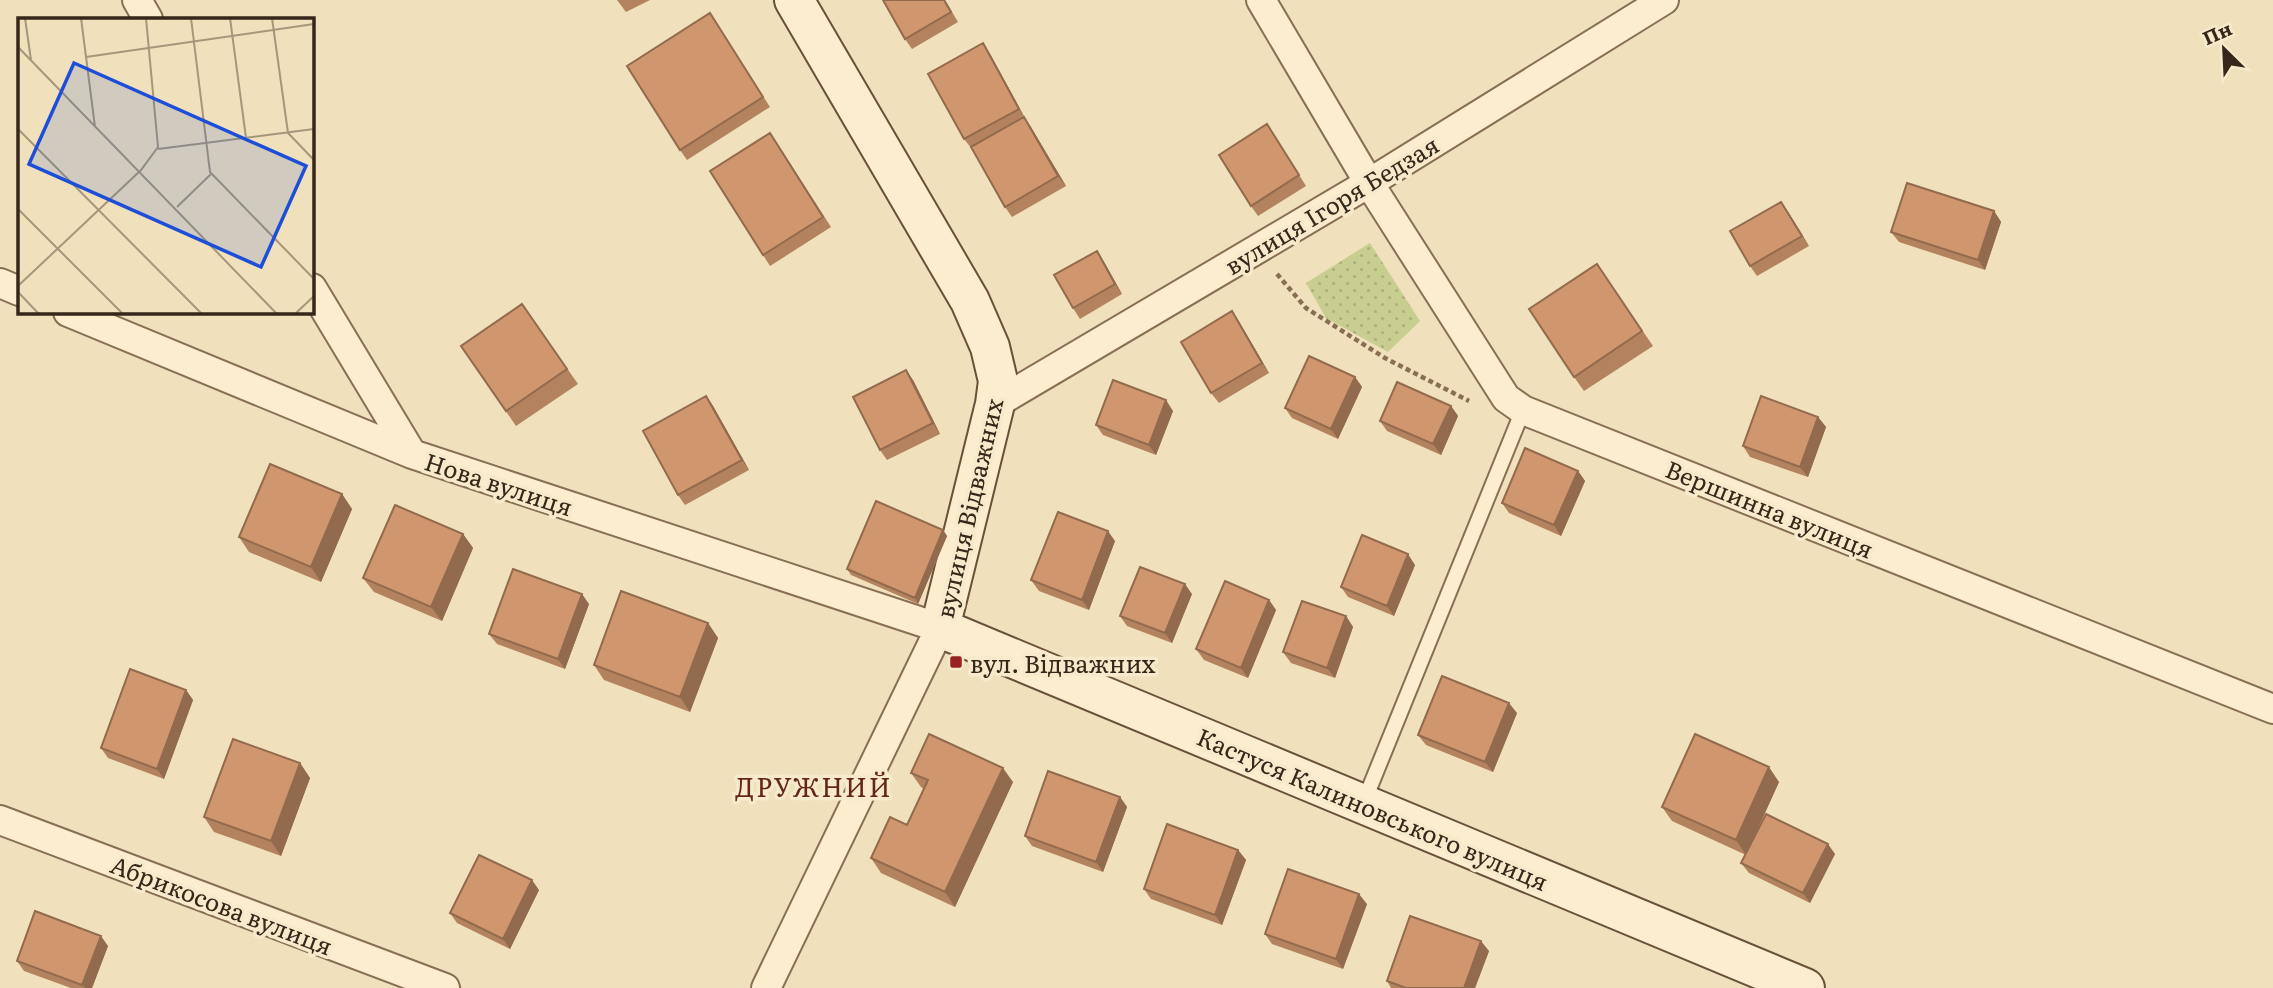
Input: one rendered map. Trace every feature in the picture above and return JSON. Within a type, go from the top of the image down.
[{"type":"street","points":[[136,0],[147,18]]},
{"type":"street","name":"вулиця Відважних","points":[[766,988],[940,628],[995,404],[998,381],[990,347],[970,301],[794,0]]},
{"type":"street","name":"Вершинна вулиця","points":[[1261,0],[1369,183],[1506,398],[1523,410],[2273,709]]},
{"type":"street","name":"вулиця Ігоря Бедзая","points":[[995,404],[1369,183],[1664,0]]},
{"type":"street","points":[[0,284],[18,291]]},
{"type":"street","points":[[313,290],[412,454]]},
{"type":"street","name":"Нова вулиця","points":[[70,313],[412,454],[940,628]]},
{"type":"street","name":"Кастуся Калиновського вулиця","points":[[940,628],[1805,988]]},
{"type":"street","name":"Абрикосова вулиця","points":[[0,820],[445,988]]},
{"type":"lane","points":[[1363,804],[1523,410]]},
{"type":"green space","points":[[1370,243],[1420,321],[1388,352],[1326,318],[1306,283]]},
{"type":"building","points":[[883,0],[944,0],[951,12],[905,39]]},
{"type":"building","points":[[710,13],[763,97],[680,150],[627,66]]},
{"type":"building","points":[[983,43],[1019,109],[964,139],[928,74]]},
{"type":"building","points":[[1024,117],[1058,176],[1005,207],[971,147]]},
{"type":"building","points":[[1267,124],[1299,175],[1251,206],[1219,155]]},
{"type":"building","points":[[770,133],[823,217],[763,255],[710,171]]},
{"type":"building","points":[[1907,183],[1994,211],[1978,260],[1891,232]]},
{"type":"building","points":[[1781,202],[1802,236],[1750,266],[1730,231]]},
{"type":"building","points":[[1097,251],[1115,284],[1073,308],[1054,275]]},
{"type":"building","points":[[1597,264],[1642,331],[1574,377],[1529,309]]},
{"type":"building","points":[[522,304],[567,369],[506,411],[461,346]]},
{"type":"building","points":[[1232,311],[1262,363],[1211,393],[1181,342]]},
{"type":"building","points":[[1309,356],[1355,377],[1331,429],[1285,408]]},
{"type":"building","points":[[906,370],[933,423],[880,450],[853,397]]},
{"type":"building","points":[[1113,380],[1166,400],[1149,445],[1096,425]]},
{"type":"building","points":[[1397,382],[1451,406],[1433,444],[1380,421]]},
{"type":"building","points":[[706,396],[742,460],[678,495],[643,431]]},
{"type":"building","points":[[1761,396],[1818,417],[1800,467],[1743,446]]},
{"type":"building","points":[[1525,448],[1578,471],[1554,525],[1502,503]]},
{"type":"building","points":[[270,464],[342,494],[311,567],[239,537]]},
{"type":"building","points":[[876,501],[943,530],[915,598],[847,569]]},
{"type":"building","points":[[395,505],[463,534],[431,607],[363,578]]},
{"type":"building","points":[[1058,512],[1108,531],[1082,600],[1031,580]]},
{"type":"building","points":[[1362,535],[1408,554],[1387,606],[1341,587]]},
{"type":"building","points":[[1140,567],[1185,584],[1165,633],[1120,616]]},
{"type":"building","points":[[513,569],[582,594],[558,659],[489,634]]},
{"type":"building","points":[[1225,581],[1269,600],[1241,668],[1196,649]]},
{"type":"building","points":[[621,591],[708,623],[680,697],[594,665]]},
{"type":"building","points":[[1302,601],[1346,616],[1327,668],[1283,652]]},
{"type":"building","points":[[130,669],[186,690],[157,769],[101,748]]},
{"type":"building","points":[[1442,676],[1509,703],[1485,762],[1418,735]]},
{"type":"building","points":[[929,734],[1003,768],[945,892],[871,858],[890,817],[907,825],[928,780],[911,773]]},
{"type":"building","points":[[1695,734],[1769,767],[1736,840],[1662,807]]},
{"type":"building","points":[[233,739],[300,763],[271,841],[204,817]]},
{"type":"building","points":[[1048,771],[1120,797],[1096,862],[1025,836]]},
{"type":"building","points":[[1766,814],[1828,844],[1803,893],[1741,863]]},
{"type":"building","points":[[1167,824],[1238,850],[1215,915],[1144,889]]},
{"type":"building","points":[[479,855],[532,880],[503,939],[450,913]]},
{"type":"building","points":[[1288,869],[1359,894],[1336,959],[1265,934]]},
{"type":"building","points":[[35,911],[101,936],[82,985],[17,961]]},
{"type":"building","points":[[1410,916],[1481,941],[1464,988],[1406,988],[1387,981]]},
{"type":"place","name":"вул. Відважних","points":[[956,662]]},
{"type":"district","name":"ДРУЖНИЙ","points":[[814,785]]}]
